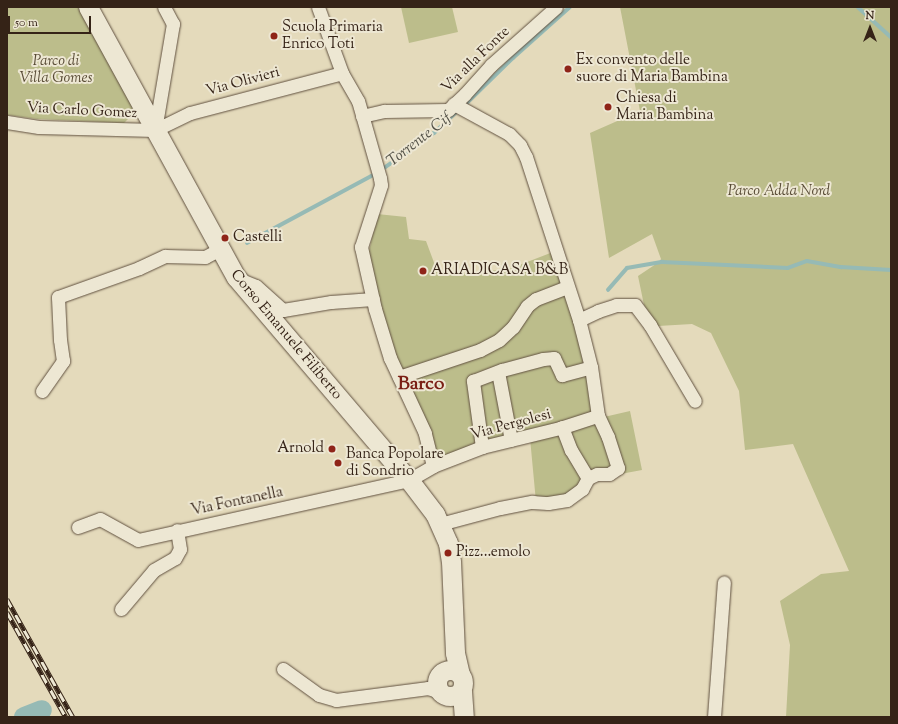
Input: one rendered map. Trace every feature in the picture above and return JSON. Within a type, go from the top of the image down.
[{"type":"main road","name":"Corso Emanuele Filiberto","points":[[88,7],[236,278],[409,480],[435,514],[448,543],[451,562],[455,652],[446,685]]},
{"type":"main road","points":[[446,685],[456,706],[459,717]]},
{"type":"main road","points":[[446,685],[464,717]]},
{"type":"street","points":[[155,130],[173,24],[164,7]]},
{"type":"street","points":[[318,7],[342,73],[358,101],[378,172],[381,185],[361,247],[373,298],[390,358],[425,433],[433,466]]},
{"type":"street","name":"Via alla Fonte","points":[[362,116],[384,111],[448,110],[459,107],[491,65],[556,7]]},
{"type":"street","name":"Via Olivieri","points":[[155,130],[190,113],[342,73]]},
{"type":"street","points":[[440,524],[500,508],[532,502],[548,503],[567,500],[582,489],[588,478],[597,474],[609,474],[618,468],[608,437],[598,416],[591,367],[579,320],[526,157],[520,145],[509,134],[459,107]]},
{"type":"street","name":"Via Carlo Gomez","points":[[7,122],[47,127],[155,130]]},
{"type":"street","points":[[42,391],[63,361],[60,340],[58,297],[139,268],[165,256],[204,257],[220,249]]},
{"type":"street","points":[[236,278],[256,286],[284,310],[331,302],[373,298]]},
{"type":"street","points":[[399,377],[480,350],[499,340],[514,327],[527,306],[536,299],[568,286]]},
{"type":"street","points":[[579,320],[598,311],[616,305],[635,305],[650,325],[695,401]]},
{"type":"street","points":[[482,448],[473,381],[543,359],[554,358],[562,375],[591,367]]},
{"type":"street","points":[[498,372],[511,440]]},
{"type":"street","name":"Via Pergolesi","points":[[409,480],[433,466],[482,448],[562,428],[598,416]]},
{"type":"street","points":[[562,428],[571,450],[588,478]]},
{"type":"street","name":"Via Fontanella","points":[[78,527],[100,519],[138,540],[177,530],[203,526],[409,480]]},
{"type":"street","points":[[121,609],[154,570],[175,558],[180,549],[177,530]]},
{"type":"street","points":[[714,717],[724,582]]},
{"type":"street","points":[[283,669],[319,695],[336,700],[446,685]]},
{"type":"green space","name":"Parco di Villa Gomes","points":[[7,7],[78,7],[136,111],[124,123],[37,119],[7,115]]},
{"type":"green space","points":[[401,7],[452,7],[458,32],[409,43]]},
{"type":"green space","name":"Parco Adda Nord","points":[[620,7],[891,7],[891,717],[786,717],[790,645],[780,601],[821,574],[849,571],[793,444],[745,450],[739,391],[711,333],[692,324],[658,326],[644,305],[638,276],[659,262],[661,259],[652,234],[609,258],[590,133],[640,111]]},
{"type":"green space","points":[[377,214],[406,217],[409,239],[426,241],[439,276],[509,269],[553,252],[604,417],[630,411],[642,470],[599,478],[566,495],[536,502],[530,438],[436,466],[364,275]]},
{"type":"waterway","name":"Torrente Cif","points":[[464,106],[513,58],[570,7]]},
{"type":"waterway","name":"Torrente Cif","points":[[858,7],[891,37]]},
{"type":"waterway","name":"Torrente Cif","points":[[380,171],[434,133],[459,110]]},
{"type":"waterway","name":"Torrente Cif","points":[[247,243],[375,174]]},
{"type":"waterway","points":[[608,290],[627,268],[662,262],[788,268],[807,261],[841,267],[891,270]]},
{"type":"waterway","name":"Torrente Cif","points":[[24,717],[42,710]]},
{"type":"railway","points":[[7,599],[73,717]]},
{"type":"railway","points":[[7,612],[66,717]]},
{"type":"place","name":"Scuola Primaria Enrico Toti","points":[[274,36]]},
{"type":"place","name":"Ex convento delle suore di Maria Bambina","points":[[568,69]]},
{"type":"place","name":"Chiesa di Maria Bambina","points":[[608,107]]},
{"type":"place","name":"Castelli","points":[[225,238]]},
{"type":"place","name":"ARIADICASA B&B","points":[[423,271]]},
{"type":"place","name":"Arnold","points":[[332,449]]},
{"type":"place","name":"Banca Popolare di Sondrio","points":[[338,463]]},
{"type":"place","name":"Pizz...emolo","points":[[448,553]]},
{"type":"district","name":"Barco","points":[[421,385]]}]
